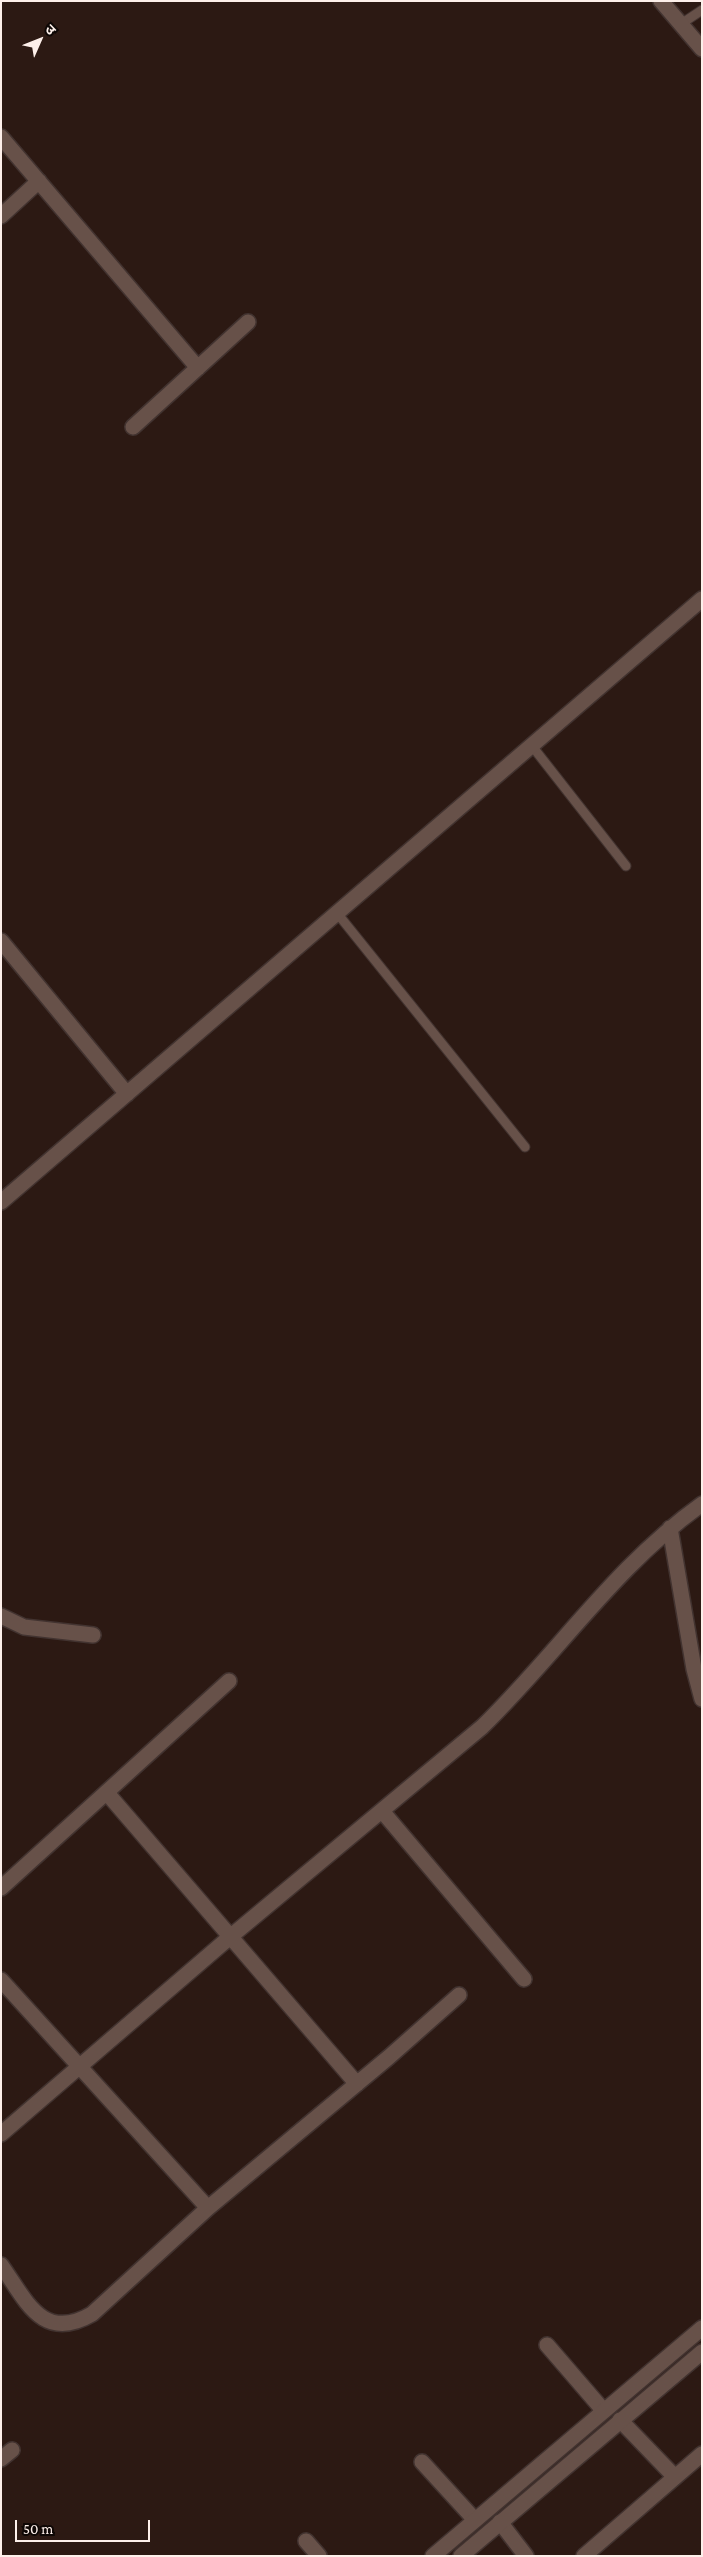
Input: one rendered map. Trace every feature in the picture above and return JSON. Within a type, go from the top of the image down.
[{"type":"street","points":[[661,1],[702,49]]},
{"type":"street","points":[[1,137],[198,368]]},
{"type":"street","points":[[1,216],[39,181]]},
{"type":"street","points":[[133,428],[248,322]]},
{"type":"street","points":[[1,1202],[702,599]]},
{"type":"street","points":[[1,941],[127,1094]]},
{"type":"street","points":[[1,2134],[230,1937],[482,1727],[512,1698],[615,1580],[670,1528],[702,1504]]},
{"type":"street","points":[[670,1528],[694,1669],[702,1699]]},
{"type":"street","points":[[1,1616],[24,1627],[93,1635]]},
{"type":"street","points":[[1,1888],[108,1793],[229,1680]]},
{"type":"street","points":[[108,1793],[357,2084]]},
{"type":"street","points":[[382,1811],[524,1979]]},
{"type":"street","points":[[1,1980],[208,2208]]},
{"type":"street","points":[[1,2265],[36,2314],[57,2324],[68,2324],[92,2314],[208,2208],[357,2084],[459,1995]]},
{"type":"street","points":[[433,2556],[702,2328]]},
{"type":"street","points":[[548,2345],[604,2410]]},
{"type":"street","points":[[461,2556],[702,2352]]},
{"type":"street","points":[[620,2420],[674,2476]]},
{"type":"street","points":[[584,2556],[674,2476],[702,2454]]},
{"type":"street","points":[[422,2462],[475,2520]]},
{"type":"street","points":[[500,2522],[526,2556]]},
{"type":"street","points":[[306,2541],[319,2556]]},
{"type":"lane","points":[[680,24],[702,10]]},
{"type":"lane","points":[[532,746],[626,866]]},
{"type":"lane","points":[[337,913],[524,1146]]}]
